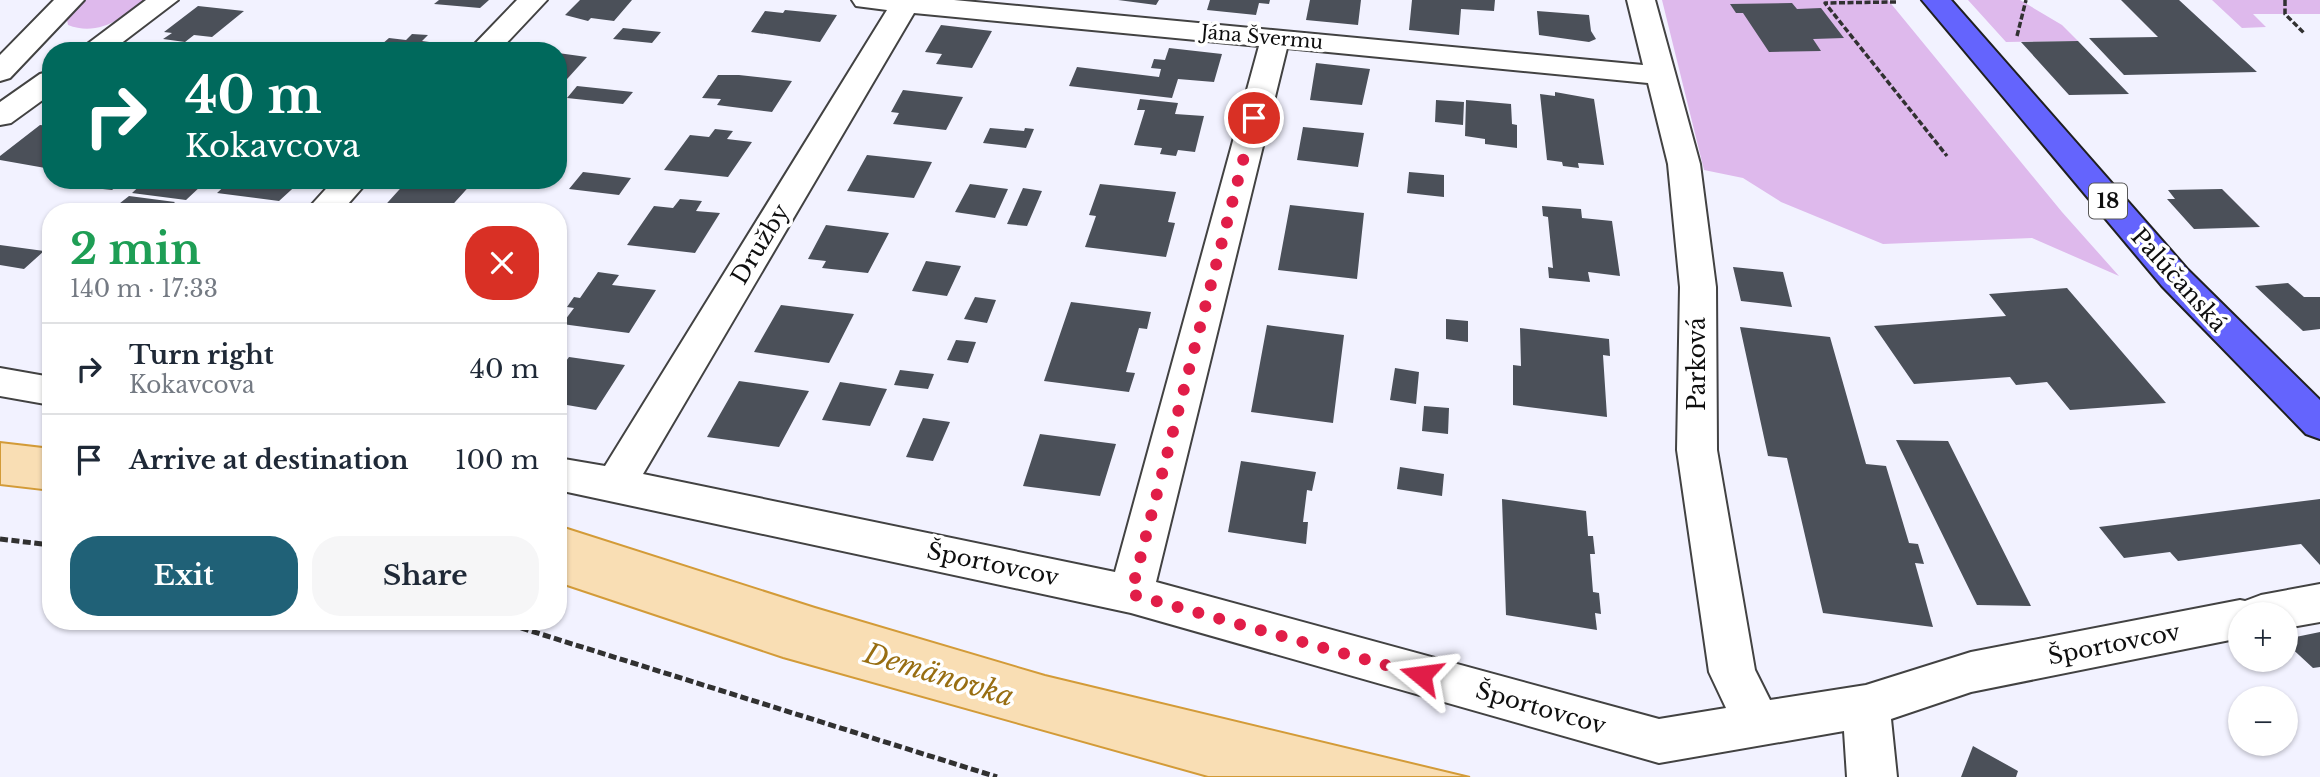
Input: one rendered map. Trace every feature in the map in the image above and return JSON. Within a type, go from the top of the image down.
[{"type":"main road","name":"Palúčanská","points":[[1936,0],[2175,278],[2320,424]]},
{"type":"street","points":[[0,72],[70,0]]},
{"type":"street","points":[[105,42],[164,0]]},
{"type":"street","points":[[491,42],[533,0]]},
{"type":"street","name":"Jána Švermu","points":[[866,0],[1658,75]]},
{"type":"street","name":"Parková","points":[[1641,0],[1658,75],[1684,164],[1698,287],[1696,450],[1732,671],[1758,725]]},
{"type":"street","name":"Družby","points":[[615,484],[905,4]]},
{"type":"street","points":[[1131,594],[1275,38]]},
{"type":"street","points":[[0,117],[42,87]]},
{"type":"street","points":[[331,203],[344,189]]},
{"type":"street","points":[[0,382],[42,389]]},
{"type":"street","name":"Športovcov","points":[[567,476],[1131,594],[1659,741],[1866,706],[1971,672],[2228,620]]},
{"type":"street","points":[[2298,607],[2320,603]]},
{"type":"street","points":[[1866,706],[1872,777]]},
{"type":"path","points":[[2285,0],[2285,14],[2304,33]]},
{"type":"path","points":[[1896,2],[1825,3],[1947,156]]},
{"type":"path","points":[[0,539],[42,544]]},
{"type":"path","points":[[528,630],[997,777]]},
{"type":"shaded area","points":[[86,0],[148,0],[120,19],[101,27],[90,29],[68,25],[67,20]]},
{"type":"shaded area","points":[[1662,0],[1888,0],[2062,212],[2119,276],[2032,238],[1883,244],[1781,202],[1743,178],[1704,170]]},
{"type":"shaded area","points":[[1968,0],[2020,0],[2062,25],[2078,41],[2006,42]]},
{"type":"shaded area","points":[[2212,0],[2320,0],[2320,14],[2253,14],[2266,27],[2242,28]]},
{"type":"water","points":[[0,442],[42,447],[42,490],[0,485]]},
{"type":"water","name":"Demänovka","points":[[567,528],[815,607],[1045,675],[1470,777],[1208,777],[783,658],[567,586]]},
{"type":"building","points":[[439,0],[489,0],[480,8],[434,4]]},
{"type":"building","points":[[580,0],[632,0],[614,21],[591,18],[588,21],[565,15]]},
{"type":"building","points":[[1118,0],[1159,0],[1156,5]]},
{"type":"building","points":[[1210,0],[1270,0],[1269,4],[1259,3],[1256,15],[1207,10]]},
{"type":"building","points":[[1310,0],[1361,0],[1358,25],[1306,20]]},
{"type":"building","points":[[1412,0],[1495,0],[1494,11],[1461,9],[1459,35],[1409,30]]},
{"type":"building","points":[[2121,0],[2179,0],[2257,72],[2124,75],[2089,38],[2158,37]]},
{"type":"building","points":[[1792,3],[1797,9],[1821,8],[1844,38],[1813,39],[1821,51],[1769,52],[1743,13],[1736,13],[1730,4]]},
{"type":"building","points":[[198,6],[244,11],[212,37],[194,35],[185,42],[163,39],[172,33],[164,32]]},
{"type":"building","points":[[785,10],[837,15],[820,42],[751,32],[765,11],[783,13]]},
{"type":"building","points":[[1537,11],[1589,15],[1591,31],[1596,39],[1589,42],[1539,35]]},
{"type":"building","points":[[941,25],[992,31],[972,68],[936,64],[942,54],[925,52]]},
{"type":"building","points":[[623,28],[661,32],[652,43],[613,39]]},
{"type":"building","points":[[412,34],[428,35],[422,41],[429,42],[384,42],[389,38],[406,40]]},
{"type":"building","points":[[2078,41],[2129,94],[2069,95],[2021,42]]},
{"type":"building","points":[[1169,48],[1222,54],[1214,82],[1178,79],[1172,98],[1069,86],[1077,67],[1159,77],[1161,69],[1151,68],[1154,59],[1165,60]]},
{"type":"building","points":[[567,54],[587,57],[567,79]]},
{"type":"building","points":[[1316,63],[1370,69],[1362,105],[1310,100]]},
{"type":"building","points":[[718,75],[792,81],[772,112],[717,105],[721,99],[702,98]]},
{"type":"building","points":[[577,86],[633,92],[623,104],[567,98]]},
{"type":"building","points":[[903,90],[963,97],[946,130],[893,124],[899,113],[891,112]]},
{"type":"building","points":[[1555,92],[1594,99],[1604,165],[1578,163],[1579,168],[1547,160],[1540,94],[1555,96]]},
{"type":"building","points":[[1140,99],[1178,103],[1175,114],[1204,116],[1195,152],[1178,150],[1176,156],[1160,154],[1162,148],[1134,145],[1145,110],[1137,110]]},
{"type":"building","points":[[1436,100],[1464,102],[1463,125],[1435,122]]},
{"type":"building","points":[[1466,100],[1511,104],[1512,124],[1517,125],[1517,148],[1485,144],[1485,139],[1465,136]]},
{"type":"building","points":[[42,125],[42,167],[0,160],[0,156]]},
{"type":"building","points":[[1303,127],[1364,133],[1358,167],[1297,160]]},
{"type":"building","points":[[990,128],[1024,131],[1025,128],[1034,129],[1026,148],[983,143]]},
{"type":"building","points":[[715,129],[733,131],[727,139],[752,142],[728,177],[664,170],[690,135],[709,137]]},
{"type":"building","points":[[867,155],[932,162],[914,198],[847,191]]},
{"type":"building","points":[[583,172],[631,178],[619,195],[569,189]]},
{"type":"building","points":[[1409,172],[1444,175],[1444,197],[1407,193]]},
{"type":"building","points":[[970,184],[1008,189],[995,218],[955,212]]},
{"type":"building","points":[[1100,184],[1176,192],[1168,222],[1175,223],[1166,257],[1085,247],[1096,216],[1089,215]]},
{"type":"building","points":[[1023,188],[1042,191],[1027,226],[1007,224]]},
{"type":"building","points":[[136,189],[198,189],[186,200],[132,193]]},
{"type":"building","points":[[221,189],[292,189],[279,201],[217,193]]},
{"type":"building","points":[[400,189],[467,189],[454,203],[387,203]]},
{"type":"building","points":[[2222,189],[2260,227],[2194,229],[2167,199],[2175,199],[2168,190]]},
{"type":"building","points":[[129,196],[175,202],[174,203],[120,203]]},
{"type":"building","points":[[680,199],[702,201],[696,211],[720,213],[695,253],[627,245],[654,206],[673,208]]},
{"type":"building","points":[[1290,205],[1364,213],[1357,279],[1278,270]]},
{"type":"building","points":[[1542,206],[1581,209],[1582,218],[1612,221],[1620,276],[1588,272],[1590,282],[1549,278],[1548,267],[1553,268],[1548,217],[1543,216]]},
{"type":"building","points":[[826,225],[889,233],[868,273],[822,268],[826,261],[808,259]]},
{"type":"building","points":[[0,245],[42,251],[24,269],[0,265]]},
{"type":"building","points":[[926,261],[961,266],[947,296],[912,291]]},
{"type":"building","points":[[1733,267],[1783,272],[1792,307],[1741,301]]},
{"type":"building","points":[[598,272],[619,275],[612,285],[656,290],[629,333],[567,325],[567,317],[574,308],[567,307],[574,297],[580,298]]},
{"type":"building","points":[[2288,283],[2304,297],[2320,297],[2320,329],[2303,331],[2255,286]]},
{"type":"building","points":[[2067,288],[2166,403],[2070,410],[2047,382],[2016,385],[2010,377],[1914,384],[1874,326],[2006,316],[1989,294]]},
{"type":"building","points":[[975,297],[996,300],[987,323],[964,319]]},
{"type":"building","points":[[1071,302],[1151,312],[1147,329],[1139,328],[1126,372],[1135,373],[1129,392],[1044,381]]},
{"type":"building","points":[[781,305],[854,314],[829,363],[754,352]]},
{"type":"building","points":[[1446,319],[1468,321],[1468,342],[1446,339]]},
{"type":"building","points":[[1267,325],[1344,335],[1333,423],[1251,412]]},
{"type":"building","points":[[1740,327],[1830,337],[1866,464],[1886,466],[1909,543],[1918,544],[1924,564],[1915,563],[1933,627],[1823,613],[1787,458],[1768,456]]},
{"type":"building","points":[[1520,328],[1609,339],[1610,356],[1603,355],[1607,417],[1513,405],[1513,365],[1521,366]]},
{"type":"building","points":[[956,340],[976,342],[968,363],[947,360]]},
{"type":"building","points":[[569,357],[625,365],[596,410],[567,405]]},
{"type":"building","points":[[1395,368],[1419,372],[1416,404],[1390,400]]},
{"type":"building","points":[[900,370],[934,374],[928,389],[894,385]]},
{"type":"building","points":[[739,381],[809,391],[779,447],[707,437]]},
{"type":"building","points":[[840,382],[887,389],[870,426],[822,420]]},
{"type":"building","points":[[1424,406],[1449,408],[1448,434],[1422,431]]},
{"type":"building","points":[[923,418],[950,422],[933,461],[906,457]]},
{"type":"building","points":[[1040,434],[1116,444],[1100,496],[1023,486]]},
{"type":"building","points":[[1896,440],[1948,441],[2031,606],[1977,605]]},
{"type":"building","points":[[1241,461],[1316,472],[1312,491],[1307,490],[1303,522],[1308,522],[1306,544],[1228,532]]},
{"type":"building","points":[[1400,467],[1444,474],[1442,496],[1397,489]]},
{"type":"building","points":[[1502,499],[1586,511],[1588,536],[1593,536],[1595,554],[1590,554],[1593,592],[1599,593],[1601,614],[1595,613],[1597,630],[1506,615]]},
{"type":"building","points":[[2320,499],[2320,565],[2301,544],[2178,561],[2170,552],[2124,558],[2099,527]]},
{"type":"building","points":[[2320,632],[2320,667],[2313,668],[2298,654],[2298,637]]},
{"type":"building","points":[[1973,746],[2018,771],[2016,777],[1961,777]]},
{"type":"route","points":[[1254,118],[1131,594],[1421,675]]}]
